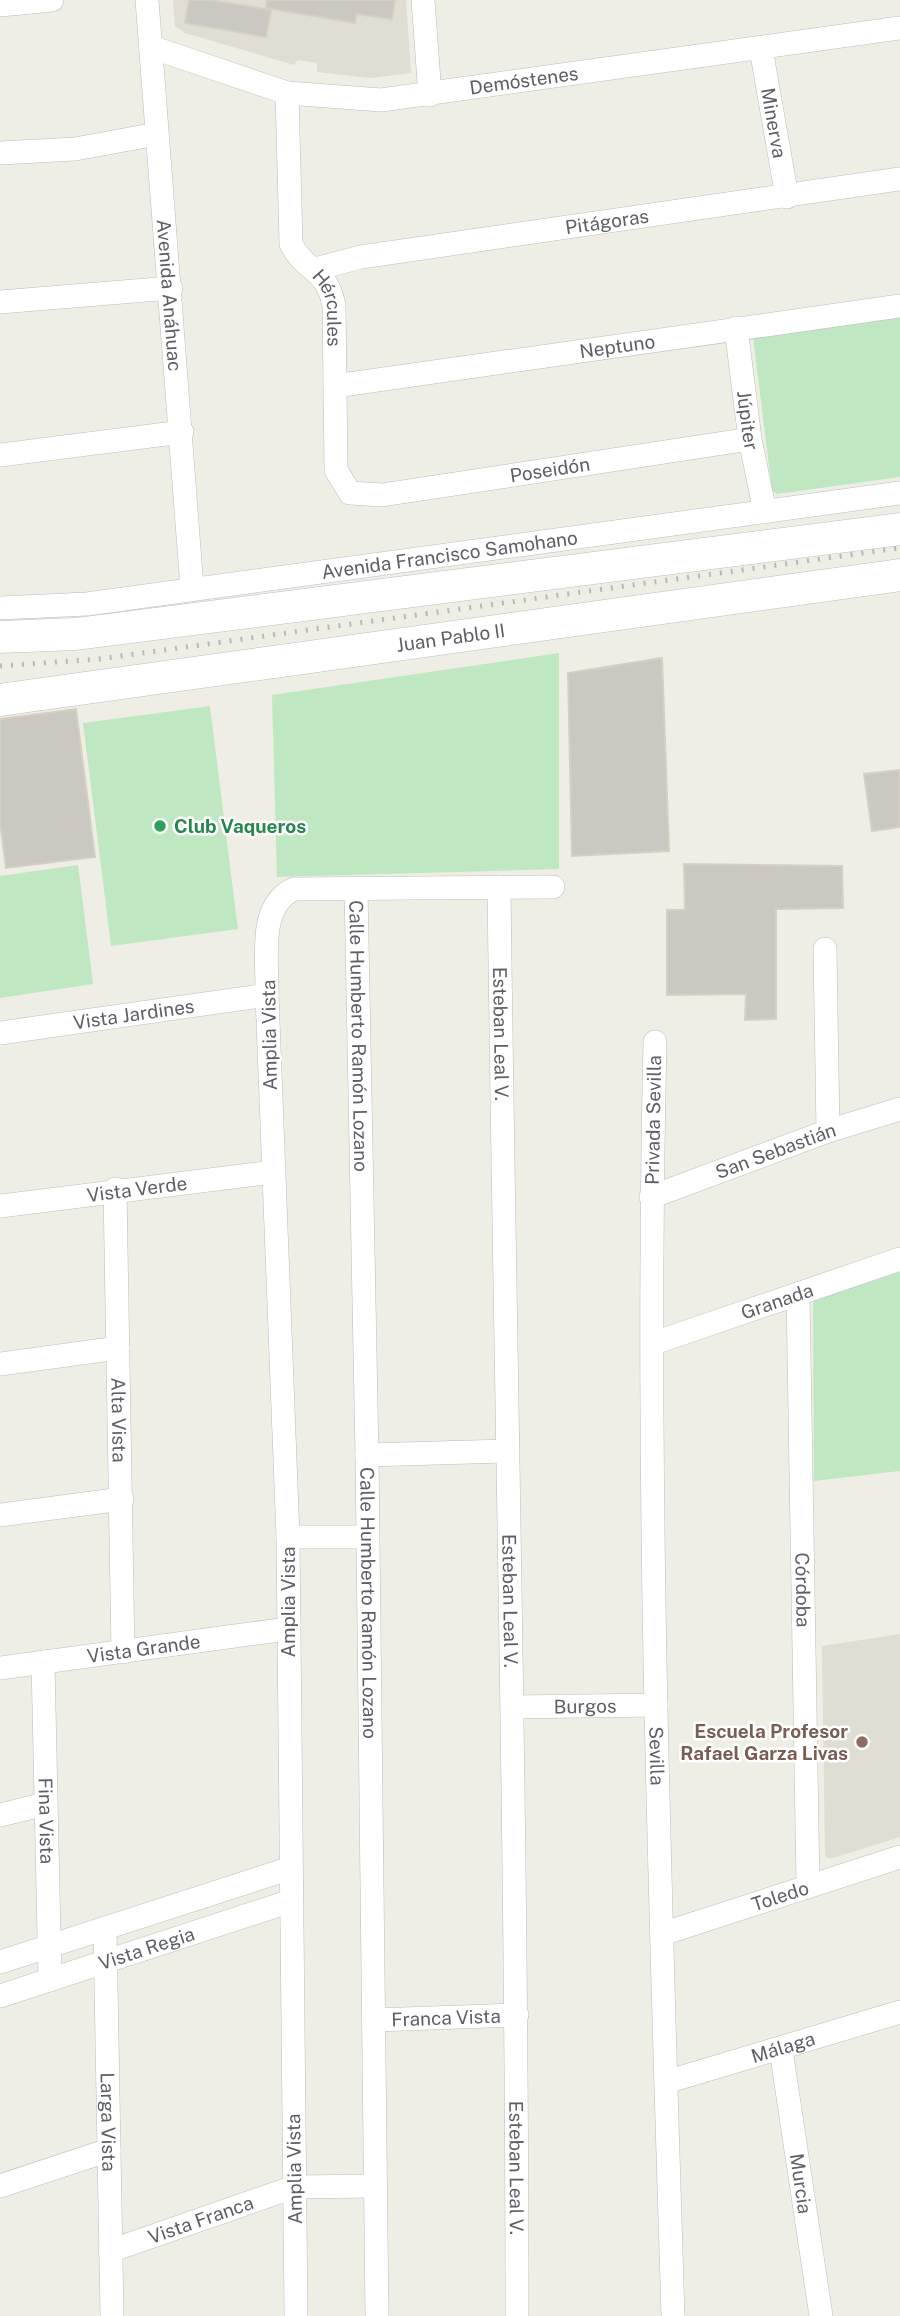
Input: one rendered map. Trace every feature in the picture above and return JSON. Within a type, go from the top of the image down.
[{"type":"main road","points":[[0,637],[76,634],[900,529]]},
{"type":"main road","name":"Juan Pablo II","points":[[0,700],[900,575]]},
{"type":"street","points":[[0,5],[52,0]]},
{"type":"street","name":"Avenida Anáhuac","points":[[147,0],[182,432],[191,588]]},
{"type":"street","points":[[423,0],[430,95]]},
{"type":"street","name":"Demóstenes","points":[[151,47],[287,93],[381,100],[900,28]]},
{"type":"street","name":"Minerva","points":[[761,49],[787,197]]},
{"type":"street","name":"Hércules","points":[[287,93],[291,244],[299,259],[315,269],[330,284],[334,305],[336,470],[350,493]]},
{"type":"street","points":[[0,153],[75,149],[157,134]]},
{"type":"street","name":"Pitágoras","points":[[315,269],[372,256],[900,179]]},
{"type":"street","points":[[0,302],[171,288]]},
{"type":"street","name":"Neptuno","points":[[335,386],[900,306]]},
{"type":"street","name":"Júpiter","points":[[736,328],[750,439],[765,512]]},
{"type":"street","points":[[0,455],[182,432]]},
{"type":"street","name":"Poseidón","points":[[350,493],[382,495],[750,439]]},
{"type":"street","name":"Avenida Francisco Samohano","points":[[0,608],[87,604],[900,493]]},
{"type":"street","name":"Esteban Leal V.","points":[[499,887],[517,2015],[517,2316]]},
{"type":"street","points":[[356,889],[553,887]]},
{"type":"street","name":"Amplia Vista","points":[[296,2316],[288,1538],[267,995],[269,917],[275,902],[294,888],[356,889]]},
{"type":"street","name":"Calle Humberto Ramón Lozano","points":[[356,889],[367,1455],[377,2316]]},
{"type":"street","points":[[825,949],[828,1131]]},
{"type":"street","name":"Vista Jardines","points":[[0,1033],[267,995]]},
{"type":"street","name":"Privada Sevilla","points":[[651,1197],[655,1042]]},
{"type":"street","name":"San Sebastián","points":[[651,1197],[828,1131],[900,1109]]},
{"type":"street","name":"Vista Verde","points":[[0,1206],[115,1189],[273,1171]]},
{"type":"street","name":"Alta Vista","points":[[115,1189],[123,1652]]},
{"type":"street","name":"Sevilla","points":[[651,1197],[656,1705],[673,2316]]},
{"type":"street","name":"Granada","points":[[654,1343],[900,1259]]},
{"type":"street","name":"Córdoba","points":[[799,1294],[808,1886]]},
{"type":"street","points":[[0,1364],[118,1348]]},
{"type":"street","points":[[367,1455],[506,1451]]},
{"type":"street","points":[[0,1515],[122,1499]]},
{"type":"street","points":[[288,1538],[367,1537]]},
{"type":"street","name":"Vista Grande","points":[[0,1668],[288,1629]]},
{"type":"street","name":"Fina Vista","points":[[43,1662],[50,1980]]},
{"type":"street","name":"Burgos","points":[[513,1707],[656,1705]]},
{"type":"street","points":[[0,1815],[45,1804]]},
{"type":"street","name":"Toledo","points":[[662,1934],[900,1857]]},
{"type":"street","name":"Vista Regia","points":[[0,1962],[291,1868]]},
{"type":"street","name":"Vista Regia","points":[[0,1996],[292,1900]]},
{"type":"street","name":"Larga Vista","points":[[105,1930],[112,2316]]},
{"type":"street","name":"Málaga","points":[[666,2082],[781,2050],[900,2012]]},
{"type":"street","name":"Franca Vista","points":[[374,2020],[517,2015]]},
{"type":"street","name":"Murcia","points":[[781,2050],[821,2316]]},
{"type":"street","points":[[0,2186],[109,2150]]},
{"type":"street","name":"Vista Franca","points":[[110,2251],[294,2187],[375,2186]]},
{"type":"shaded area","points":[[173,0],[406,0],[411,73],[370,78],[317,72],[317,63],[298,60],[294,65],[185,33],[175,26]]},
{"type":"shaded area","name":"Escuela Profesor Rafael Garza Livas","points":[[900,1634],[900,1837],[830,1859],[825,1856],[822,1646]]},
{"type":"green space","points":[[900,308],[900,477],[777,494],[772,490],[753,337]]},
{"type":"green space","points":[[559,653],[559,869],[277,877],[272,695]]},
{"type":"green space","name":"Club Vaqueros","points":[[210,706],[238,929],[111,946],[83,723]]},
{"type":"green space","points":[[78,865],[93,984],[0,998],[0,876]]},
{"type":"green space","points":[[900,1268],[900,1471],[814,1481],[813,1303],[817,1296]]},
{"type":"building","points":[[189,0],[211,0],[271,10],[266,37],[185,23]]},
{"type":"building","points":[[267,0],[395,0],[392,19],[356,14],[355,23],[266,8]]},
{"type":"building","points":[[662,658],[669,851],[572,856],[568,673]]},
{"type":"building","points":[[76,709],[95,857],[6,868],[0,822],[0,719]]},
{"type":"building","points":[[900,770],[900,827],[872,831],[864,774]]},
{"type":"building","points":[[684,864],[842,866],[843,908],[776,909],[776,1019],[745,1020],[746,994],[667,995],[667,910],[685,910]]},
{"type":"railway","points":[[0,666],[99,659],[900,548]]},
{"type":"place","name":"Club Vaqueros","points":[[160,826]]},
{"type":"place","name":"Escuela Profesor Rafael Garza Livas","points":[[862,1742]]}]
